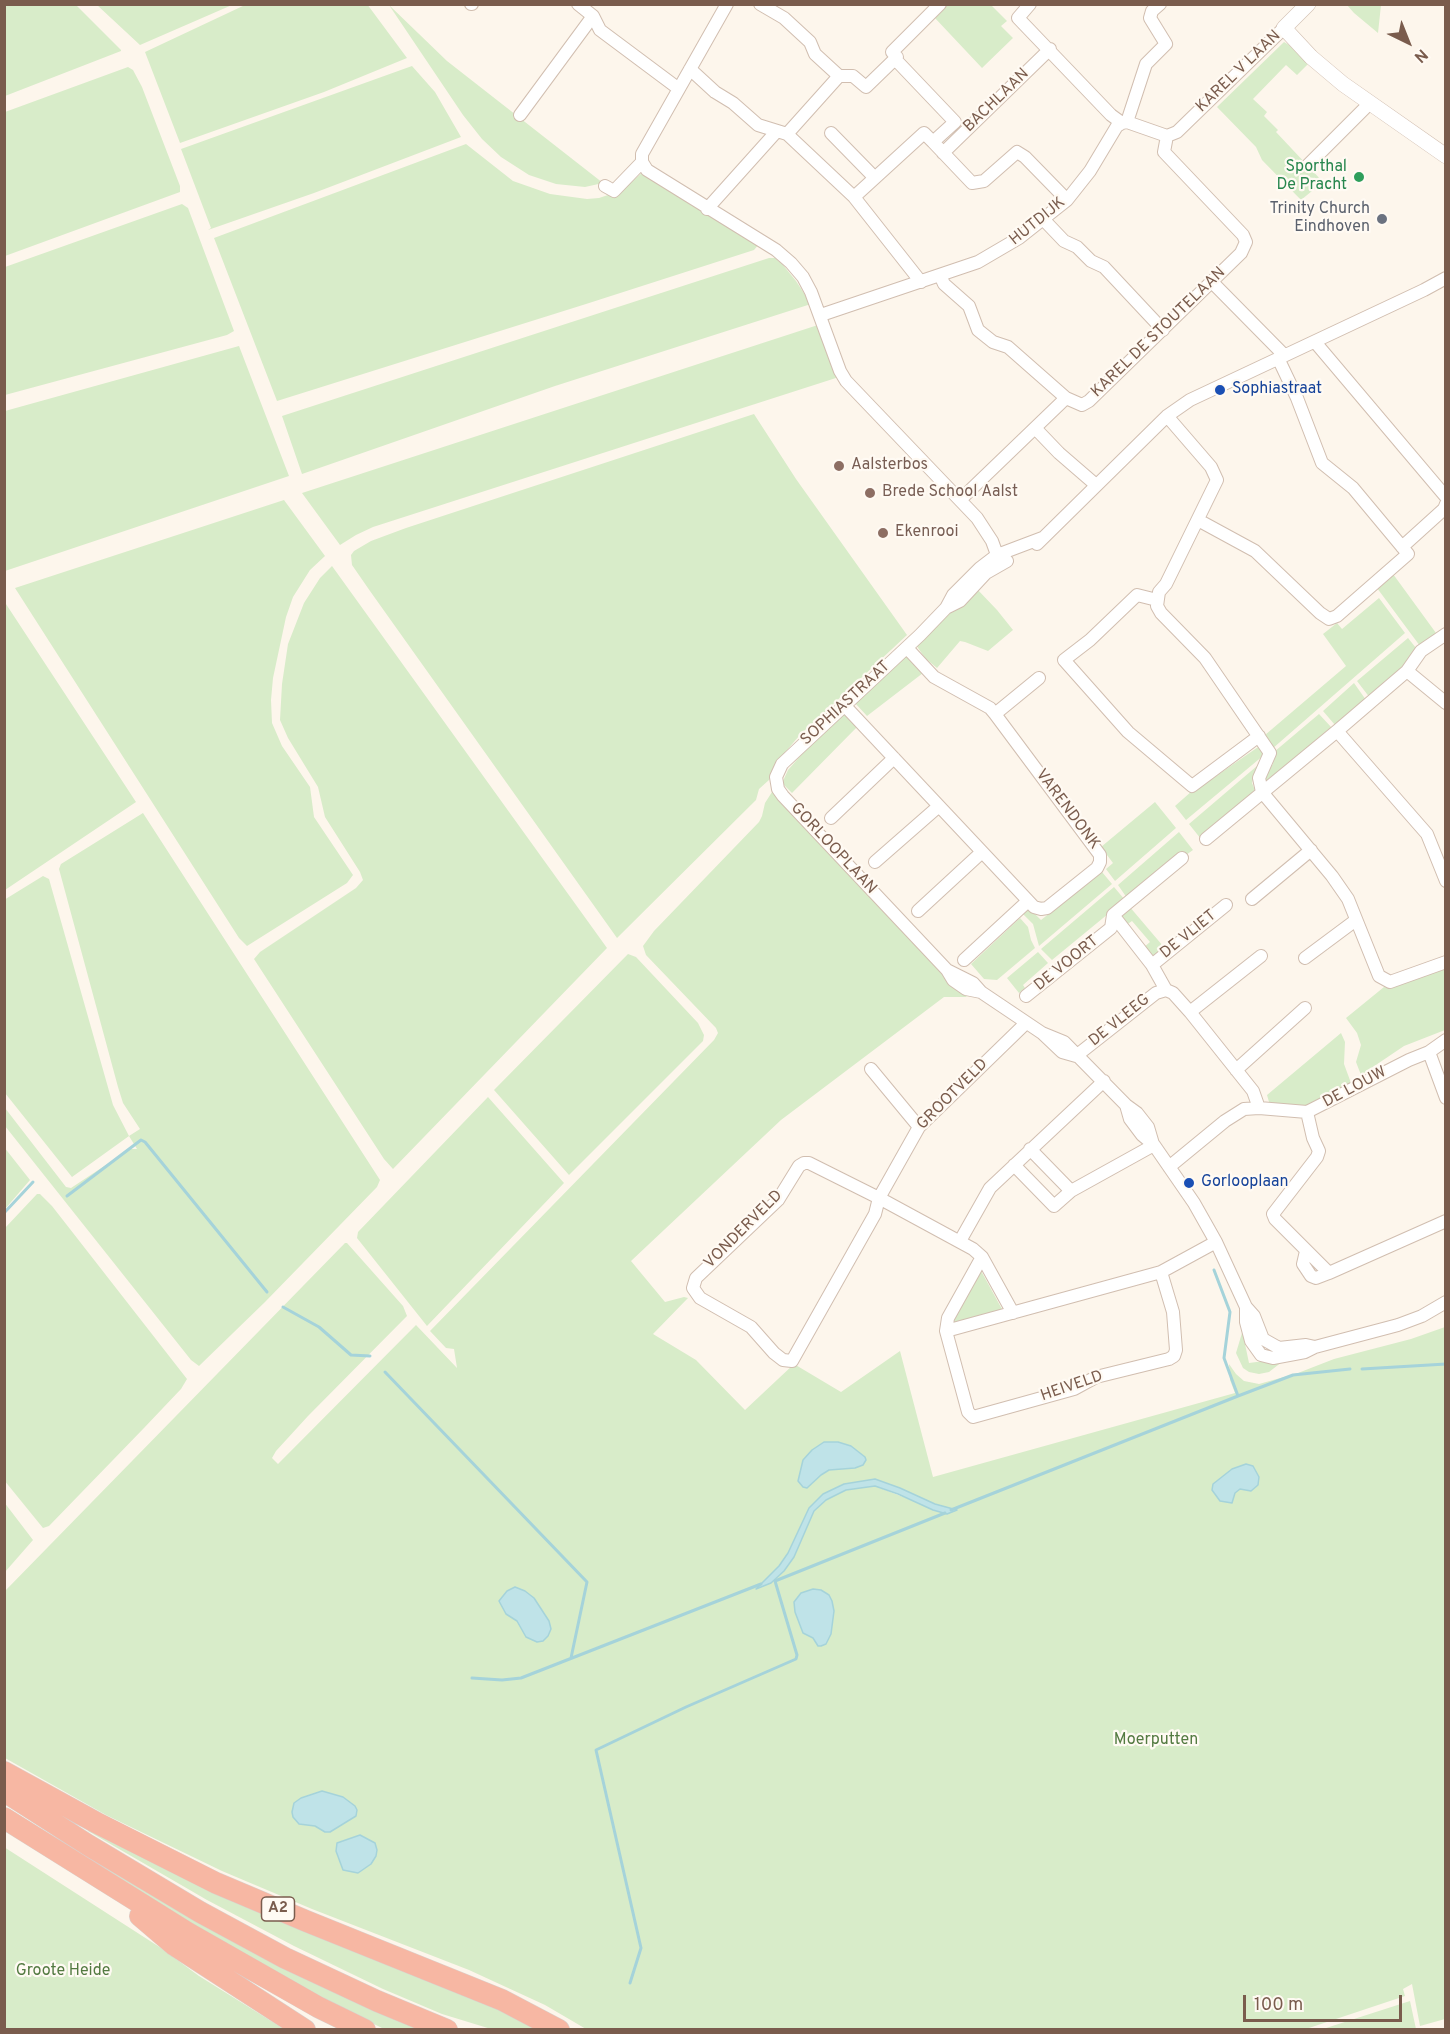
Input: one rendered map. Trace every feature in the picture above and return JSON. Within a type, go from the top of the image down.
[{"type":"highway","name":"A2","points":[[4,1772],[97,1824],[216,1883],[306,1922],[502,2000],[559,2030]]},
{"type":"highway","name":"A2","points":[[4,1791],[88,1845],[200,1912],[285,1958],[377,2001],[447,2030]]},
{"type":"highway","points":[[4,1818],[188,1933],[318,2007],[365,2030]]},
{"type":"highway","points":[[86,1869],[174,1945],[305,2030]]},
{"type":"street","points":[[578,4],[593,16],[600,30],[679,88]]},
{"type":"street","points":[[727,4],[642,154],[642,162],[647,170],[776,250],[791,263],[803,277],[821,315],[840,371],[846,381],[977,518],[992,542],[998,559]]},
{"type":"street","points":[[933,142],[955,122],[895,59],[897,57],[892,52],[940,4]]},
{"type":"street","points":[[1030,4],[1018,18],[1111,115],[1124,122],[1167,136]]},
{"type":"street","name":"HUTDIJK","points":[[821,315],[978,262],[1002,250],[1067,200],[1090,171],[1117,126],[1124,122],[1146,64],[1166,44],[1150,18],[1152,11],[1160,4]]},
{"type":"street","name":"KAREL V LAAN","points":[[1167,136],[1177,132],[1308,4]]},
{"type":"street","points":[[762,5],[784,18],[810,42],[815,54],[839,76],[853,76],[866,87],[895,59]]},
{"type":"street","points":[[520,115],[593,16]]},
{"type":"street","points":[[1284,28],[1326,70],[1446,156]]},
{"type":"street","name":"BACHLAAN","points":[[943,153],[1050,50]]},
{"type":"street","points":[[690,69],[714,92],[733,103],[758,125],[782,133],[854,198],[921,282]]},
{"type":"street","points":[[707,208],[839,76]]},
{"type":"street","points":[[1308,165],[1370,103]]},
{"type":"street","points":[[831,133],[875,178]]},
{"type":"street","points":[[854,198],[924,133],[972,183],[984,181],[1017,152],[1025,157],[1067,200]]},
{"type":"street","name":"KAREL DE STOUTELAAN","points":[[960,500],[1066,398],[1082,405],[1089,401],[1241,253],[1246,242],[1243,235],[1164,152],[1167,136]]},
{"type":"street","points":[[605,186],[614,191],[642,162]]},
{"type":"street","points":[[1043,219],[1064,241],[1077,247],[1091,261],[1104,267],[1163,330]]},
{"type":"street","points":[[940,275],[944,284],[969,306],[978,330],[993,342],[1008,347],[1066,398]]},
{"type":"street","name":"SOPHIASTRAAT","points":[[776,777],[782,764],[907,648],[946,608],[955,592],[980,568],[1042,538],[1167,416],[1204,392],[1315,342],[1446,278]]},
{"type":"street","points":[[1212,282],[1281,357],[1322,463],[1353,488],[1405,551]]},
{"type":"street","points":[[1315,342],[1446,496]]},
{"type":"street","points":[[1167,416],[1216,473],[1217,480],[1157,600],[1157,606],[1161,613],[1205,658],[1270,753],[1258,778],[1262,792],[1332,876],[1348,899],[1379,976],[1390,982],[1446,962]]},
{"type":"street","points":[[1035,428],[1059,453],[1096,485]]},
{"type":"street","points":[[1198,520],[1255,551],[1329,619],[1337,616],[1405,551],[1446,504]]},
{"type":"street","points":[[1157,600],[1137,595],[1090,640],[1065,660],[1128,732],[1192,786],[1259,736]]},
{"type":"street","points":[[1206,839],[1407,671],[1420,651],[1446,634]]},
{"type":"street","name":"VARENDONK","points":[[907,648],[934,677],[990,708],[1101,855],[1096,868],[1047,908],[1034,907],[1028,901]]},
{"type":"street","points":[[1407,671],[1446,703]]},
{"type":"street","points":[[995,714],[1039,678]]},
{"type":"street","points":[[845,706],[1028,901],[964,960]]},
{"type":"street","points":[[1337,731],[1427,834],[1446,881]]},
{"type":"street","points":[[831,818],[894,758]]},
{"type":"street","name":"GORLOOPLAAN","points":[[776,777],[778,789],[783,796],[946,970],[966,978],[981,992],[1042,1033],[1064,1042],[1126,1105],[1130,1119],[1142,1135],[1154,1145],[1194,1203],[1216,1242],[1246,1307],[1254,1316],[1263,1339],[1279,1348],[1306,1345],[1315,1347]]},
{"type":"street","points":[[875,862],[939,806]]},
{"type":"street","points":[[1252,898],[1311,850]]},
{"type":"street","points":[[918,912],[982,852]]},
{"type":"street","name":"DE VOORT","points":[[1026,996],[1112,928],[1113,915],[1182,858]]},
{"type":"street","name":"DE VLIET","points":[[1152,965],[1226,905]]},
{"type":"street","name":"DE VLIET","points":[[1113,915],[1152,965],[1166,990],[1173,993],[1190,1012],[1253,1090],[1259,1107]]},
{"type":"street","points":[[1305,958],[1356,920]]},
{"type":"street","points":[[1190,1012],[1261,956]]},
{"type":"street","name":"DE VLEEG","points":[[1076,1056],[1156,993],[1166,990]]},
{"type":"street","points":[[1236,1070],[1305,1008]]},
{"type":"street","name":"GROOTVELD","points":[[879,1198],[919,1126],[1026,1023]]},
{"type":"street","name":"DE LOUW","points":[[1169,1167],[1225,1121],[1244,1109],[1259,1107],[1307,1112],[1429,1052],[1446,1040]]},
{"type":"street","points":[[1429,1052],[1446,1098]]},
{"type":"street","points":[[871,1069],[919,1126]]},
{"type":"street","points":[[960,1241],[990,1188],[1104,1081]]},
{"type":"street","points":[[1307,1112],[1313,1138],[1319,1151],[1317,1158],[1273,1214],[1275,1219],[1329,1273],[1446,1221]]},
{"type":"street","points":[[1014,1166],[1054,1206],[1071,1191],[1154,1145]]},
{"type":"street","points":[[1030,1149],[1071,1191]]},
{"type":"street","name":"VONDERVELD","points":[[804,1163],[809,1163],[879,1198],[875,1214],[792,1361],[783,1360],[774,1353],[751,1327],[695,1294],[693,1288],[696,1278],[778,1200],[799,1166],[804,1163]]},
{"type":"street","points":[[879,1198],[960,1241],[982,1257],[1013,1313]]},
{"type":"street","points":[[982,1257],[948,1318],[946,1331],[1161,1272],[1216,1242]]},
{"type":"street","name":"HEIVELD","points":[[946,1331],[968,1412],[973,1417],[1074,1389],[1096,1377],[1174,1356],[1176,1350],[1173,1312],[1161,1272]]},
{"type":"street","points":[[1315,1347],[1398,1325],[1422,1316],[1432,1308],[1446,1302]]},
{"type":"street","name":"GORLOOPLAAN","points":[[1246,1307],[1246,1322],[1251,1341],[1261,1355],[1273,1358],[1305,1352],[1315,1347]]},
{"type":"street","points":[[1422,1316],[1435,1316],[1446,1312]]},
{"type":"green space","points":[[5,4],[76,5],[121,51],[5,96]]},
{"type":"green space","points":[[367,4],[407,58],[324,92],[180,143],[145,52],[245,5]]},
{"type":"green space","points":[[97,5],[232,5],[140,45]]},
{"type":"green space","points":[[389,5],[447,61],[603,183],[585,187],[556,184],[529,175],[501,157],[482,139],[463,115]]},
{"type":"green space","points":[[947,5],[991,5],[1007,21],[1001,26],[1013,38],[982,68],[934,17]]},
{"type":"green space","points":[[1347,5],[1381,5],[1378,33],[1354,13]]},
{"type":"green space","points":[[1284,42],[1308,64],[1297,75],[1286,65],[1253,99],[1267,112],[1264,116],[1278,130],[1276,132],[1323,182],[1301,200],[1262,160],[1256,147],[1217,107]]},
{"type":"green space","points":[[412,66],[435,92],[461,137],[314,193],[208,230],[211,228],[181,149]]},
{"type":"green space","points":[[128,67],[133,70],[142,87],[180,186],[180,192],[5,256],[5,112]]},
{"type":"green space","points":[[466,144],[513,181],[550,194],[587,199],[599,198],[627,186],[643,172],[759,244],[754,250],[277,401],[214,238]]},
{"type":"green space","points":[[182,204],[188,208],[234,331],[227,335],[5,395],[5,267]]},
{"type":"green space","points":[[769,258],[775,258],[783,265],[811,304],[555,386],[302,474],[282,416]]},
{"type":"green space","points":[[821,324],[839,377],[373,527],[340,545],[302,493]]},
{"type":"green space","points":[[239,346],[289,476],[5,571],[5,411]]},
{"type":"green space","points":[[754,414],[796,479],[907,635],[799,736],[776,763],[769,780],[759,789],[756,800],[617,938],[370,591],[352,565],[351,555],[371,541],[406,528]]},
{"type":"green space","points":[[284,500],[325,556],[310,570],[293,597],[286,617],[273,678],[272,723],[282,746],[310,787],[314,817],[353,875],[347,883],[247,946],[239,938],[15,588]]},
{"type":"green space","points":[[332,566],[607,948],[393,1169],[384,1159],[254,959],[260,952],[356,888],[363,880],[325,817],[318,787],[288,738],[280,720],[288,644],[304,603],[320,578]]},
{"type":"green space","points":[[1393,574],[1436,633],[1420,646],[1377,588]]},
{"type":"green space","points":[[976,588],[1013,630],[988,651],[960,641],[937,668],[925,658],[916,645]]},
{"type":"green space","points":[[1379,598],[1405,633],[1272,749],[1265,735],[1346,666],[1323,634],[1337,623],[1342,629]]},
{"type":"green space","points":[[4,601],[136,802],[5,890],[4,890]]},
{"type":"green space","points":[[1408,638],[1416,648],[1399,673],[1370,698],[1357,681]]},
{"type":"green space","points":[[907,654],[923,673],[867,716],[855,703]]},
{"type":"green space","points":[[1354,683],[1366,700],[1335,725],[1323,711]]},
{"type":"green space","points":[[846,711],[859,725],[792,793],[783,781],[788,770],[809,746]]},
{"type":"green space","points":[[1319,714],[1332,728],[1263,787],[1262,779],[1273,764],[1274,752]]},
{"type":"green space","points":[[1261,745],[1264,755],[1186,820],[1175,806],[1192,791]]},
{"type":"green space","points":[[1264,760],[1254,774],[1252,783],[1256,793],[1201,839],[1189,824]]},
{"type":"green space","name":"Moerputten","points":[[772,792],[952,984],[967,997],[944,997],[781,1120],[631,1261],[665,1302],[688,1298],[653,1334],[696,1360],[745,1410],[794,1364],[841,1392],[900,1351],[933,1477],[1235,1393],[1230,1380],[1229,1364],[1244,1381],[1259,1384],[1298,1373],[1334,1359],[1411,1339],[1445,1327],[1445,2019],[1420,2026],[1412,1984],[1403,1989],[1405,1996],[1306,2029],[586,2029],[545,2005],[469,1970],[222,1871],[106,1815],[5,1758],[5,1591],[345,1243],[403,1306],[407,1316],[308,1416],[272,1458],[278,1464],[416,1325],[457,1368],[454,1349],[446,1348],[430,1331],[714,1040],[718,1033],[716,1028],[646,955],[643,946],[654,931],[759,822],[765,803]],"holes":[[[838,1442],[850,1446],[865,1457],[855,1468],[829,1470],[807,1488]],[[844,1484],[874,1486],[846,1490],[826,1500],[814,1511],[794,1557],[784,1571],[771,1583],[758,1588],[788,1553],[809,1508]],[[876,1486],[900,1488],[935,1504],[956,1510],[947,1514]]]},
{"type":"green space","points":[[1155,802],[1176,828],[1115,881],[1106,869],[1113,863],[1101,847]]},
{"type":"green space","points":[[143,813],[380,1180],[377,1187],[199,1366],[191,1360],[5,1126],[5,1108],[66,1187],[71,1188],[130,1149],[137,1149],[129,1136],[140,1129],[123,1103],[118,1087],[59,869],[61,864]]},
{"type":"green space","points":[[1179,832],[1193,850],[1186,855],[1183,852],[1127,898],[1118,885]]},
{"type":"green space","points":[[1102,872],[1112,884],[1039,946],[1033,924],[1022,913],[1028,907],[1041,920]]},
{"type":"green space","points":[[43,876],[49,879],[113,1105],[129,1136],[72,1177],[5,1093],[4,900]]},
{"type":"green space","points":[[1114,887],[1125,900],[1052,960],[1041,949]]},
{"type":"green space","points":[[1129,906],[1163,946],[1163,949],[1153,957],[1143,948],[1150,942],[1132,921],[1125,926],[1119,914]]},
{"type":"green space","points":[[1020,918],[1028,927],[1035,948],[997,980],[984,979],[971,964]]},
{"type":"green space","points":[[1038,952],[1048,963],[1023,985],[1025,988],[1019,993],[1007,978]]},
{"type":"green space","points":[[628,954],[636,957],[698,1023],[704,1035],[703,1041],[569,1175],[494,1090]]},
{"type":"green space","points":[[1445,967],[1445,1030],[1404,1046],[1361,1075],[1356,1062],[1361,1045],[1357,1033],[1346,1018],[1384,987],[1389,988]]},
{"type":"green space","points":[[1341,1033],[1345,1042],[1344,1064],[1351,1083],[1304,1108],[1269,1102],[1267,1095]]},
{"type":"green space","points":[[488,1097],[564,1183],[427,1326],[357,1238],[358,1232]]},
{"type":"green space","points":[[4,1147],[30,1180],[5,1209],[4,1209]]},
{"type":"green space","points":[[37,1194],[40,1194],[52,1206],[187,1379],[181,1389],[144,1428],[49,1526],[43,1528],[4,1480],[5,1228]]},
{"type":"green space","points":[[980,1269],[1003,1311],[956,1325],[951,1323]]},
{"type":"green space","points":[[1241,1325],[1249,1363],[1287,1358],[1269,1372],[1259,1374],[1243,1368],[1236,1353],[1242,1333]]},
{"type":"green space","points":[[4,1502],[33,1540],[5,1572],[4,1572]]},
{"type":"green space","points":[[90,1828],[541,2029],[491,2029],[442,2014],[383,1989],[207,1900],[88,1831]]},
{"type":"green space","points":[[77,1846],[427,2029],[384,2029],[277,1976],[72,1853]]},
{"type":"green space","name":"Groote Heide","points":[[4,1847],[161,1948],[199,1976],[284,2029],[5,2029]]},
{"type":"green space","points":[[1410,2001],[1416,2029],[1323,2029]]},
{"type":"water","points":[[824,1442],[838,1442],[851,1446],[866,1460],[863,1465],[855,1468],[829,1470],[807,1488],[803,1487],[798,1481],[803,1460]]},
{"type":"water","points":[[1246,1464],[1253,1466],[1259,1477],[1258,1485],[1251,1491],[1240,1489],[1235,1493],[1232,1503],[1220,1501],[1212,1490],[1213,1484],[1232,1469]]},
{"type":"water","points":[[875,1479],[935,1504],[957,1510],[947,1514],[933,1510],[875,1486],[846,1490],[826,1500],[814,1511],[794,1557],[784,1571],[771,1583],[756,1589],[779,1566],[788,1553],[809,1508],[823,1494],[844,1484]]},
{"type":"water","points":[[515,1587],[534,1598],[549,1621],[551,1629],[543,1641],[537,1642],[526,1637],[517,1621],[506,1614],[499,1601],[507,1591]]},
{"type":"water","points":[[813,1589],[821,1590],[829,1595],[834,1611],[831,1634],[826,1644],[821,1646],[818,1646],[813,1638],[803,1633],[795,1612],[794,1602],[801,1593]]},
{"type":"water","points":[[322,1791],[343,1797],[355,1806],[356,1816],[330,1832],[325,1832],[315,1826],[299,1824],[293,1817],[294,1803],[301,1798]]},
{"type":"water","points":[[360,1835],[375,1843],[376,1856],[371,1864],[358,1873],[343,1870],[336,1851],[337,1843]]},
{"type":"waterway","points":[[67,1196],[141,1140],[145,1142],[267,1292]]},
{"type":"waterway","points":[[4,1213],[33,1182]]},
{"type":"waterway","points":[[1214,1270],[1230,1312],[1224,1358],[1238,1396],[1293,1375],[1350,1369]]},
{"type":"waterway","points":[[283,1307],[319,1327],[351,1355],[370,1356]]},
{"type":"waterway","points":[[1362,1369],[1446,1364]]},
{"type":"waterway","points":[[385,1372],[587,1582],[571,1658]]},
{"type":"waterway","points":[[951,1510],[1238,1396]]},
{"type":"waterway","points":[[630,1983],[641,1948],[596,1750],[686,1707],[796,1659],[797,1655],[775,1581],[945,1513]]},
{"type":"waterway","points":[[472,1678],[502,1680],[521,1678],[761,1584]]},
{"type":"place","name":"Sporthal De Pracht","points":[[1359,177]]},
{"type":"place","name":"Trinity Church Eindhoven","points":[[1382,219]]},
{"type":"place","name":"Sophiastraat","points":[[1220,390]]},
{"type":"place","name":"Aalsterbos","points":[[839,466]]},
{"type":"place","name":"Brede School Aalst","points":[[870,493]]},
{"type":"place","name":"Ekenrooi","points":[[883,533]]},
{"type":"place","name":"Gorlooplaan","points":[[1189,1183]]}]
